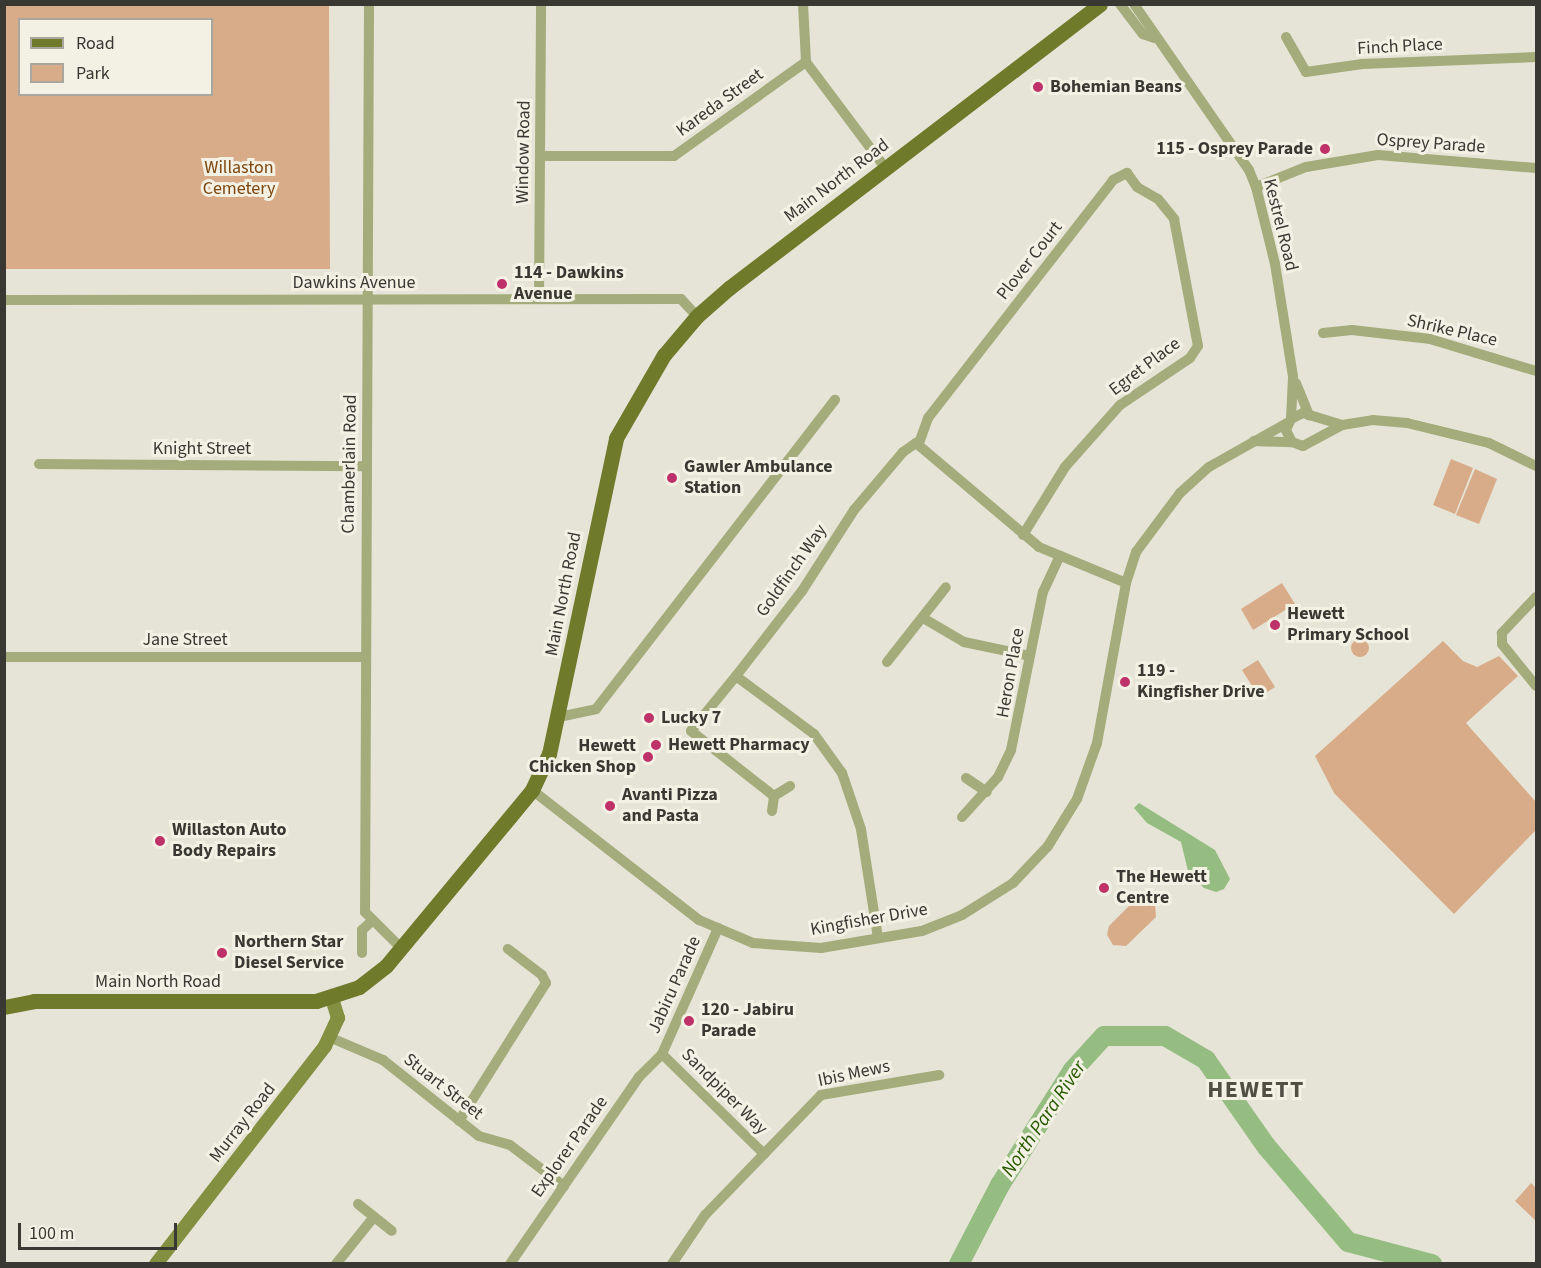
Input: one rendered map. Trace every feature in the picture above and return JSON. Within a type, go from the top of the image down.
[{"type":"main road","name":"Main North Road","points":[[4,1007],[34,1001],[332,998],[359,987],[401,948],[532,790],[549,754],[559,717],[616,438],[646,381],[697,316],[1100,4]]},
{"type":"street","name":"Chamberlain Road","points":[[369,4],[369,299],[365,466],[365,912],[371,922]]},
{"type":"street","name":"Window Road","points":[[539,299],[542,4]]},
{"type":"street","points":[[803,4],[806,62],[885,169]]},
{"type":"street","name":"Kestrel Road","points":[[1120,4],[1143,34],[1154,38]]},
{"type":"street","name":"Kestrel Road","points":[[1134,4],[1151,26],[1154,38],[1249,170],[1256,187],[1275,264],[1293,377],[1289,421]]},
{"type":"street","name":"Finch Place","points":[[1286,37],[1306,72],[1362,64],[1536,57]]},
{"type":"street","name":"Kareda Street","points":[[540,156],[674,156],[806,62]]},
{"type":"street","name":"Osprey Parade","points":[[1256,187],[1306,167],[1353,157],[1402,156],[1536,168]]},
{"type":"street","name":"Plover Court","points":[[920,443],[928,418],[1119,174],[1127,172],[1137,187],[1158,199],[1174,219],[1177,232]]},
{"type":"street","name":"Egret Place","points":[[1023,535],[1065,467],[1120,405],[1190,358],[1198,346],[1177,232]]},
{"type":"street","name":"Dawkins Avenue","points":[[4,300],[681,299],[697,316]]},
{"type":"street","name":"Shrike Place","points":[[1323,333],[1352,330],[1430,339],[1536,371]]},
{"type":"street","name":"Kestrel Road","points":[[1293,377],[1312,417]]},
{"type":"street","points":[[559,717],[596,709],[835,400]]},
{"type":"street","points":[[1312,417],[1319,430],[1314,442]]},
{"type":"street","points":[[1292,442],[1289,421],[1312,417],[1342,425]]},
{"type":"street","points":[[1253,441],[1292,442],[1303,446],[1342,425],[1373,420],[1407,423],[1489,443],[1536,466]]},
{"type":"street","name":"Kingfisher Drive","points":[[532,790],[681,907],[718,928],[753,943],[778,948],[821,948],[922,931],[976,908],[1012,883],[1061,828],[1077,799],[1097,743],[1125,583],[1136,552],[1180,492],[1209,467],[1289,421]]},
{"type":"street","points":[[920,443],[1023,535],[1060,556],[1125,583]]},
{"type":"street","name":"Goldfinch Way","points":[[774,796],[691,731],[802,591],[854,510],[903,452],[920,443]]},
{"type":"street","name":"Knight Street","points":[[39,464],[365,466]]},
{"type":"street","name":"Heron Place","points":[[962,817],[987,792],[998,777],[1014,741],[1043,592],[1060,556]]},
{"type":"street","points":[[887,662],[924,618],[946,587]]},
{"type":"street","points":[[1536,597],[1502,633],[1502,644],[1536,686]]},
{"type":"street","points":[[924,618],[964,642],[1030,656]]},
{"type":"street","name":"Jane Street","points":[[4,657],[366,657]]},
{"type":"street","points":[[736,676],[814,734],[842,773],[861,829],[878,938]]},
{"type":"street","points":[[966,778],[987,792]]},
{"type":"street","points":[[772,811],[774,796],[790,786]]},
{"type":"street","points":[[362,952],[362,930],[371,922],[401,948]]},
{"type":"street","name":"Jabiru Parade","points":[[662,1054],[718,928]]},
{"type":"street","points":[[459,1121],[546,983],[542,975],[508,949]]},
{"type":"street","name":"Murray Road","points":[[156,1263],[329,1038],[338,1018],[332,998]]},
{"type":"street","name":"Stuart Street","points":[[329,1038],[383,1060],[479,1136],[510,1145],[564,1186]]},
{"type":"street","name":"Sandpiper Way","points":[[662,1054],[764,1154],[705,1215],[672,1263]]},
{"type":"street","name":"Explorer Parade","points":[[510,1263],[639,1077],[662,1054]]},
{"type":"street","name":"Ibis Mews","points":[[764,1154],[821,1095],[939,1075]]},
{"type":"street","points":[[358,1204],[392,1231]]},
{"type":"street","points":[[336,1263],[373,1218]]},
{"type":"green space","name":"Willaston Cemetery","points":[[5,4],[329,5],[330,269],[5,269]]},
{"type":"green space","points":[[1451,459],[1473,468],[1455,514],[1433,505]]},
{"type":"green space","points":[[1475,469],[1497,479],[1479,524],[1456,515]]},
{"type":"green space","points":[[1282,583],[1295,604],[1253,630],[1241,609]]},
{"type":"green space","points":[[1360,639],[1366,642],[1369,648],[1366,654],[1360,657],[1354,654],[1351,648],[1354,642]]},
{"type":"green space","points":[[1443,641],[1463,661],[1477,667],[1499,656],[1518,676],[1466,723],[1536,802],[1536,830],[1454,914],[1334,793],[1315,756]]},
{"type":"green space","points":[[1258,660],[1275,687],[1259,697],[1242,670]]},
{"type":"green space","points":[[1148,899],[1155,904],[1156,917],[1126,946],[1113,945],[1107,935],[1109,926],[1135,900]]},
{"type":"green space","points":[[1531,1183],[1536,1188],[1536,1221],[1515,1201]]},
{"type":"shaded area","points":[[1139,803],[1215,850],[1230,879],[1224,889],[1216,892],[1204,888],[1188,871],[1181,842],[1147,823],[1134,808]]},
{"type":"waterway","name":"North Para River","points":[[959,1264],[1000,1185],[1073,1070],[1104,1036],[1165,1036],[1206,1060],[1266,1146],[1348,1242],[1432,1264]]},
{"type":"place","name":"Bohemian Beans","points":[[1038,87]]},
{"type":"place","name":"115 - Osprey Parade","points":[[1325,149]]},
{"type":"place","name":"114 - Dawkins Avenue","points":[[502,284]]},
{"type":"place","name":"Gawler Ambulance Station","points":[[672,478]]},
{"type":"place","name":"Hewett Primary School","points":[[1275,625]]},
{"type":"place","name":"119 - Kingfisher Drive","points":[[1125,682]]},
{"type":"place","name":"Lucky 7","points":[[649,718]]},
{"type":"place","name":"Hewett Pharmacy","points":[[656,745]]},
{"type":"place","name":"Hewett Chicken Shop","points":[[648,757]]},
{"type":"place","name":"Avanti Pizza and Pasta","points":[[610,806]]},
{"type":"place","name":"Willaston Auto Body Repairs","points":[[160,841]]},
{"type":"place","name":"The Hewett Centre","points":[[1104,888]]},
{"type":"place","name":"Northern Star Diesel Service","points":[[222,953]]},
{"type":"place","name":"120 - Jabiru Parade","points":[[689,1021]]},
{"type":"district","name":"HEWETT","points":[[1256,1090]]}]
